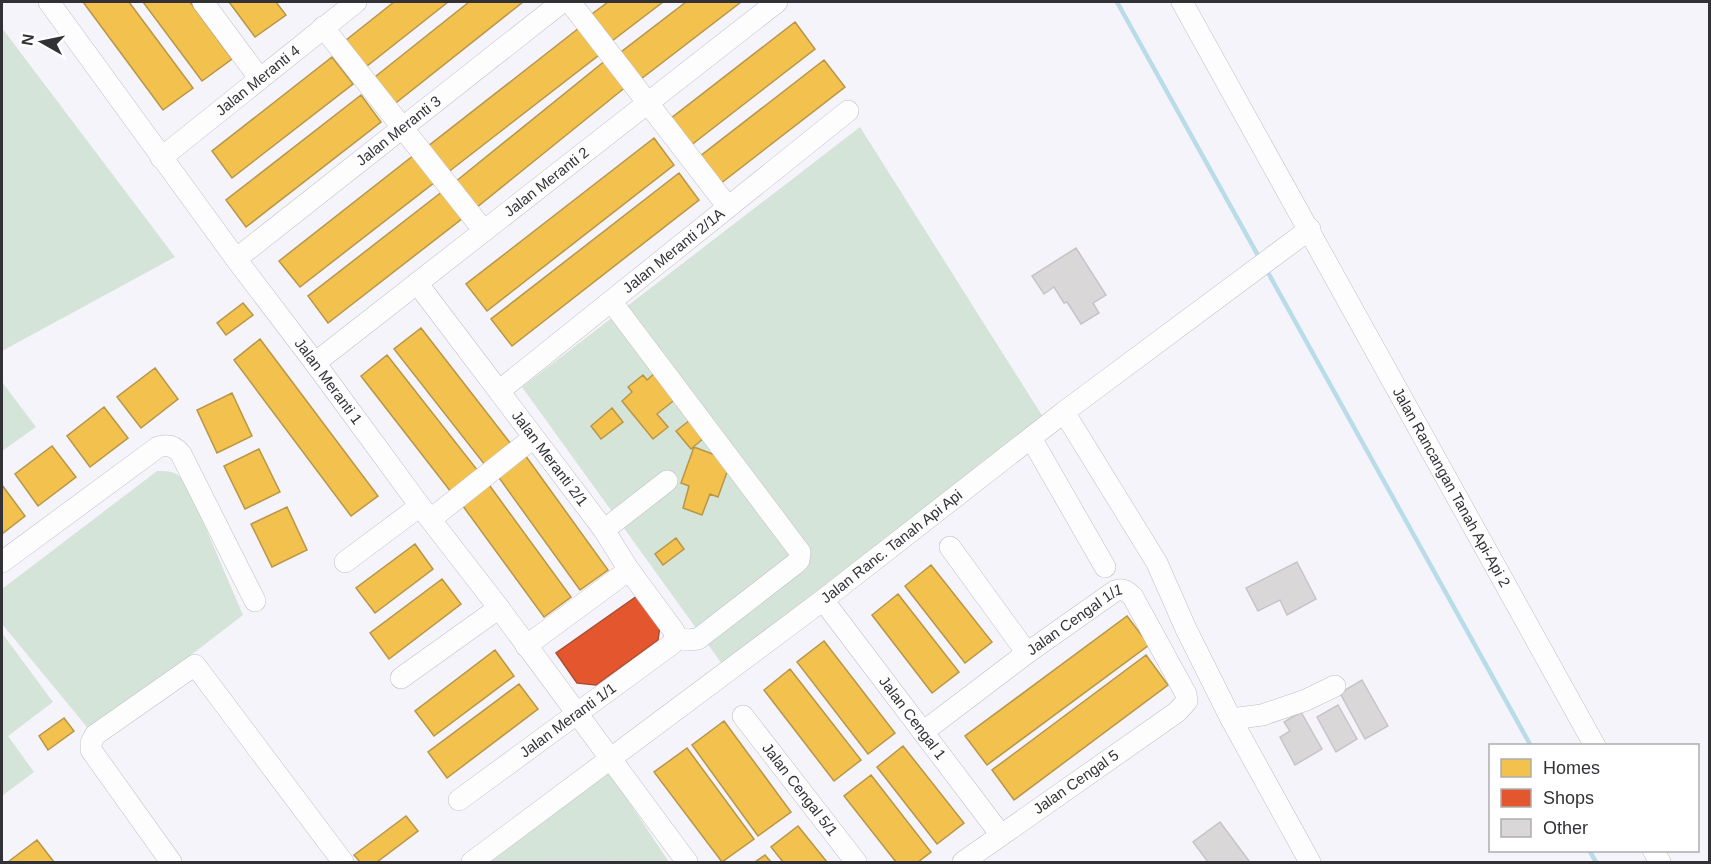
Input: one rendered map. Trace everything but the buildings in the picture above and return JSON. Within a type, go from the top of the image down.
[{"type":"street","name":"Jalan Meranti 1","points":[[49,2],[161,158],[687,862]]},
{"type":"street","points":[[203,2],[260,79]]},
{"type":"street","name":"Jalan Meranti 4","points":[[161,158],[356,2]]},
{"type":"street","name":"Jalan Meranti 3","points":[[236,259],[562,2]]},
{"type":"street","points":[[570,2],[728,207]]},
{"type":"street","name":"Jalan Meranti 2","points":[[315,363],[777,2]]},
{"type":"street","name":"Jalan Rancangan Tanah Api-Api 2","points":[[1182,2],[1594,744]]},
{"type":"street","points":[[323,27],[484,231]]},
{"type":"street","name":"Jalan Meranti 2/1A","points":[[499,391],[848,111]]},
{"type":"street","name":"Jalan Ranc. Tanah Api Api","points":[[472,862],[824,600],[1064,412],[1310,229]]},
{"type":"street","name":"Jalan Meranti 2/1","points":[[417,283],[604,530],[629,570],[674,631],[675,638]]},
{"type":"street","points":[[611,301],[800,552],[799,560],[795,564],[698,639],[675,638]]},
{"type":"street","points":[[1064,412],[1158,563],[1186,629],[1231,718],[1310,862]]},
{"type":"street","points":[[345,562],[426,512],[533,438]]},
{"type":"street","points":[[1031,438],[1105,567]]},
{"type":"street","points":[[2,562],[158,447],[164,445],[177,449],[181,454],[255,601]]},
{"type":"street","points":[[604,530],[667,481]]},
{"type":"street","points":[[950,547],[1027,653]]},
{"type":"street","points":[[526,646],[629,570]]},
{"type":"street","name":"Jalan Cengal 1/1","points":[[923,732],[1027,653],[1115,591],[1125,590],[1133,597],[1183,687],[1187,701]]},
{"type":"street","name":"Jalan Cengal 1","points":[[824,600],[1001,835]]},
{"type":"street","points":[[401,678],[499,608]]},
{"type":"street","name":"Jalan Meranti 1/1","points":[[459,800],[578,715],[672,644],[675,638]]},
{"type":"street","points":[[171,862],[103,769],[91,750],[91,742],[95,735],[195,665],[343,862]]},
{"type":"street","points":[[1231,718],[1262,716],[1306,700],[1335,686]]},
{"type":"street","name":"Jalan Cengal 5","points":[[963,862],[1177,712],[1187,701]]},
{"type":"street","name":"Jalan Cengal 5/1","points":[[743,716],[856,862]]},
{"type":"path","points":[[542,862],[548,860],[596,861],[623,854],[640,862]]},
{"type":"green space","points":[[2,28],[175,257],[2,351]]},
{"type":"green space","points":[[860,127],[1043,417],[722,664],[522,387]]},
{"type":"green space","points":[[2,382],[36,427],[2,451]]},
{"type":"green space","points":[[157,471],[176,474],[189,489],[243,615],[91,732],[2,624],[2,589]]},
{"type":"green space","points":[[2,633],[53,702],[8,736],[34,772],[2,796]]},
{"type":"green space","points":[[607,769],[669,862],[482,862]]},
{"type":"waterway","points":[[1117,2],[1260,259]]},
{"type":"waterway","points":[[1266,269],[1530,744]]},
{"type":"waterway","points":[[1590,852],[1596,862]]}]
